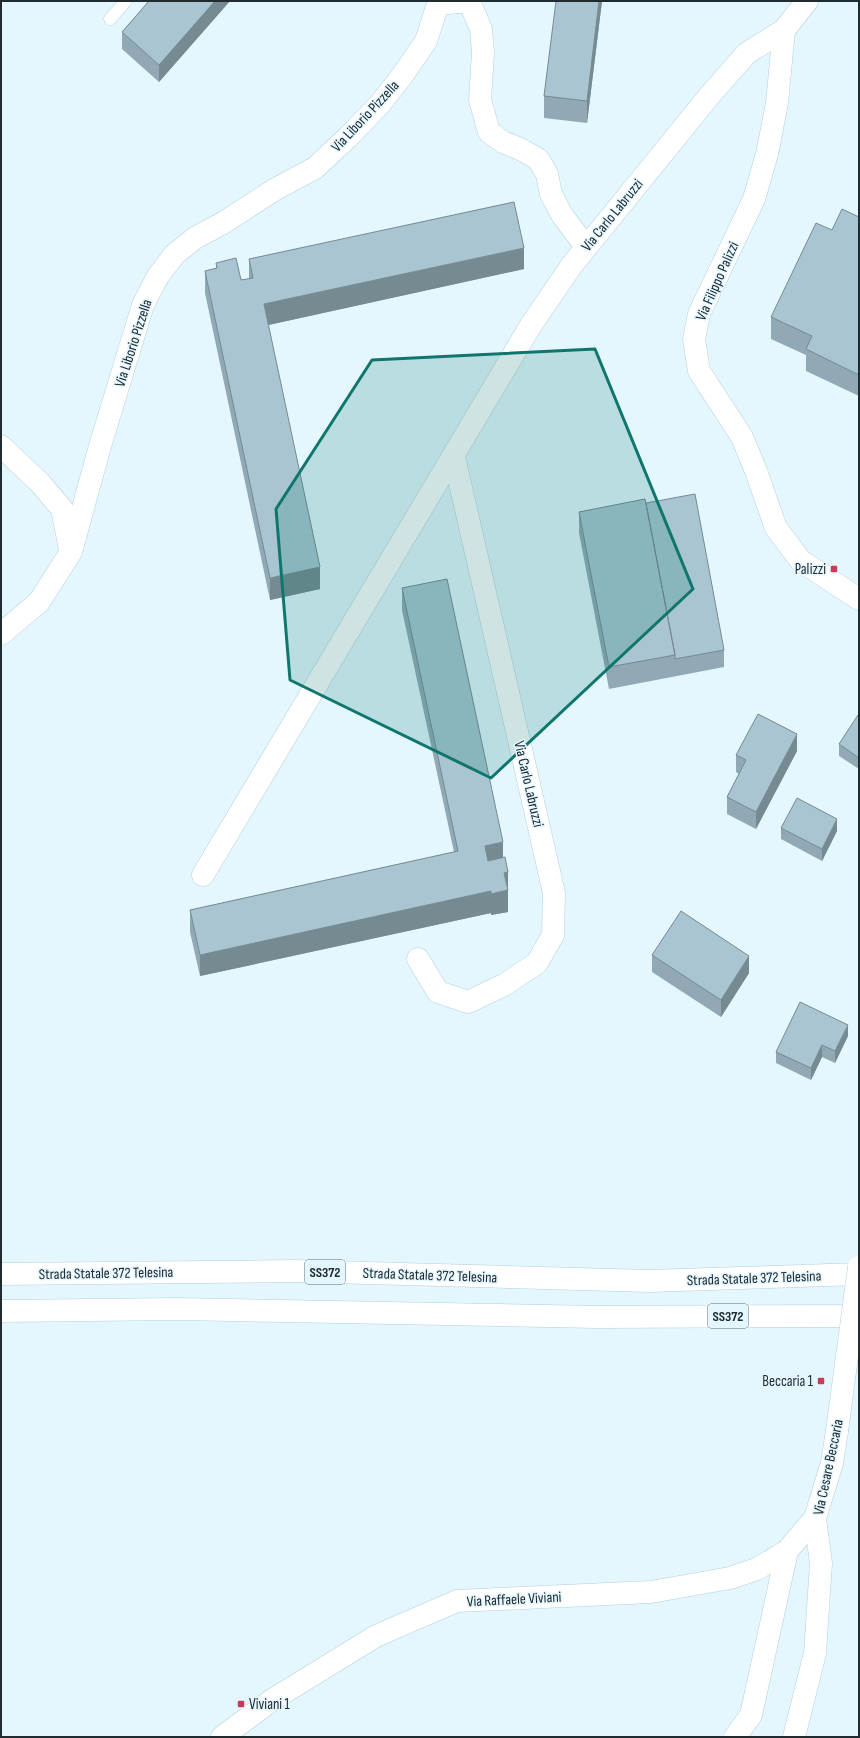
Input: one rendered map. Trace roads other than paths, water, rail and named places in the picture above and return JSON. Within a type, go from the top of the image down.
[{"type":"main road","points":[[437,2],[469,1],[481,29],[484,53],[480,100],[489,132],[503,142],[520,148],[538,159],[548,174],[551,194],[562,216],[586,247]]},
{"type":"main road","name":"Via Carlo Labruzzi","points":[[203,875],[454,457],[531,325],[572,265],[710,95],[747,53],[784,30],[807,1]]},
{"type":"main road","name":"Via Liborio Pizzella","points":[[1,634],[38,602],[71,552],[100,446],[143,305],[158,276],[175,254],[195,238],[223,223],[274,190],[315,168],[348,137],[380,104],[402,76],[426,41],[437,2]]},
{"type":"main road","name":"Via Filippo Palizzi","points":[[784,30],[777,103],[767,154],[754,199],[699,314],[694,339],[699,371],[742,437],[756,471],[776,528],[801,561],[859,599]]},
{"type":"main road","points":[[1,446],[41,484],[62,509],[71,552]]},
{"type":"main road","name":"Via Carlo Labruzzi","points":[[418,959],[438,992],[468,1002],[504,985],[537,963],[553,934],[554,893],[454,457]]},
{"type":"main road","name":"Via Cesare Beccaria","points":[[794,1737],[815,1653],[822,1563],[816,1518],[832,1463],[859,1267]]},
{"type":"main road","name":"Strada Statale 372 Telesina","points":[[1,1274],[295,1271],[649,1281],[859,1274]]},
{"type":"main road","name":"SS372","points":[[1,1311],[178,1309],[597,1317],[859,1316]]},
{"type":"main road","name":"Via Raffaele Viviani","points":[[222,1737],[272,1700],[376,1636],[457,1601],[651,1592],[730,1578],[757,1569],[787,1551],[816,1518]]},
{"type":"main road","name":"Via Raffaele Viviani","points":[[735,1737],[751,1715],[787,1551]]},
{"type":"lane","points":[[110,19],[126,1]]},
{"type":"place","name":"Palizzi","points":[[834,569]]},
{"type":"place","name":"Beccaria 1","points":[[821,1381]]},
{"type":"place","name":"Viviani 1","points":[[241,1704]]}]
